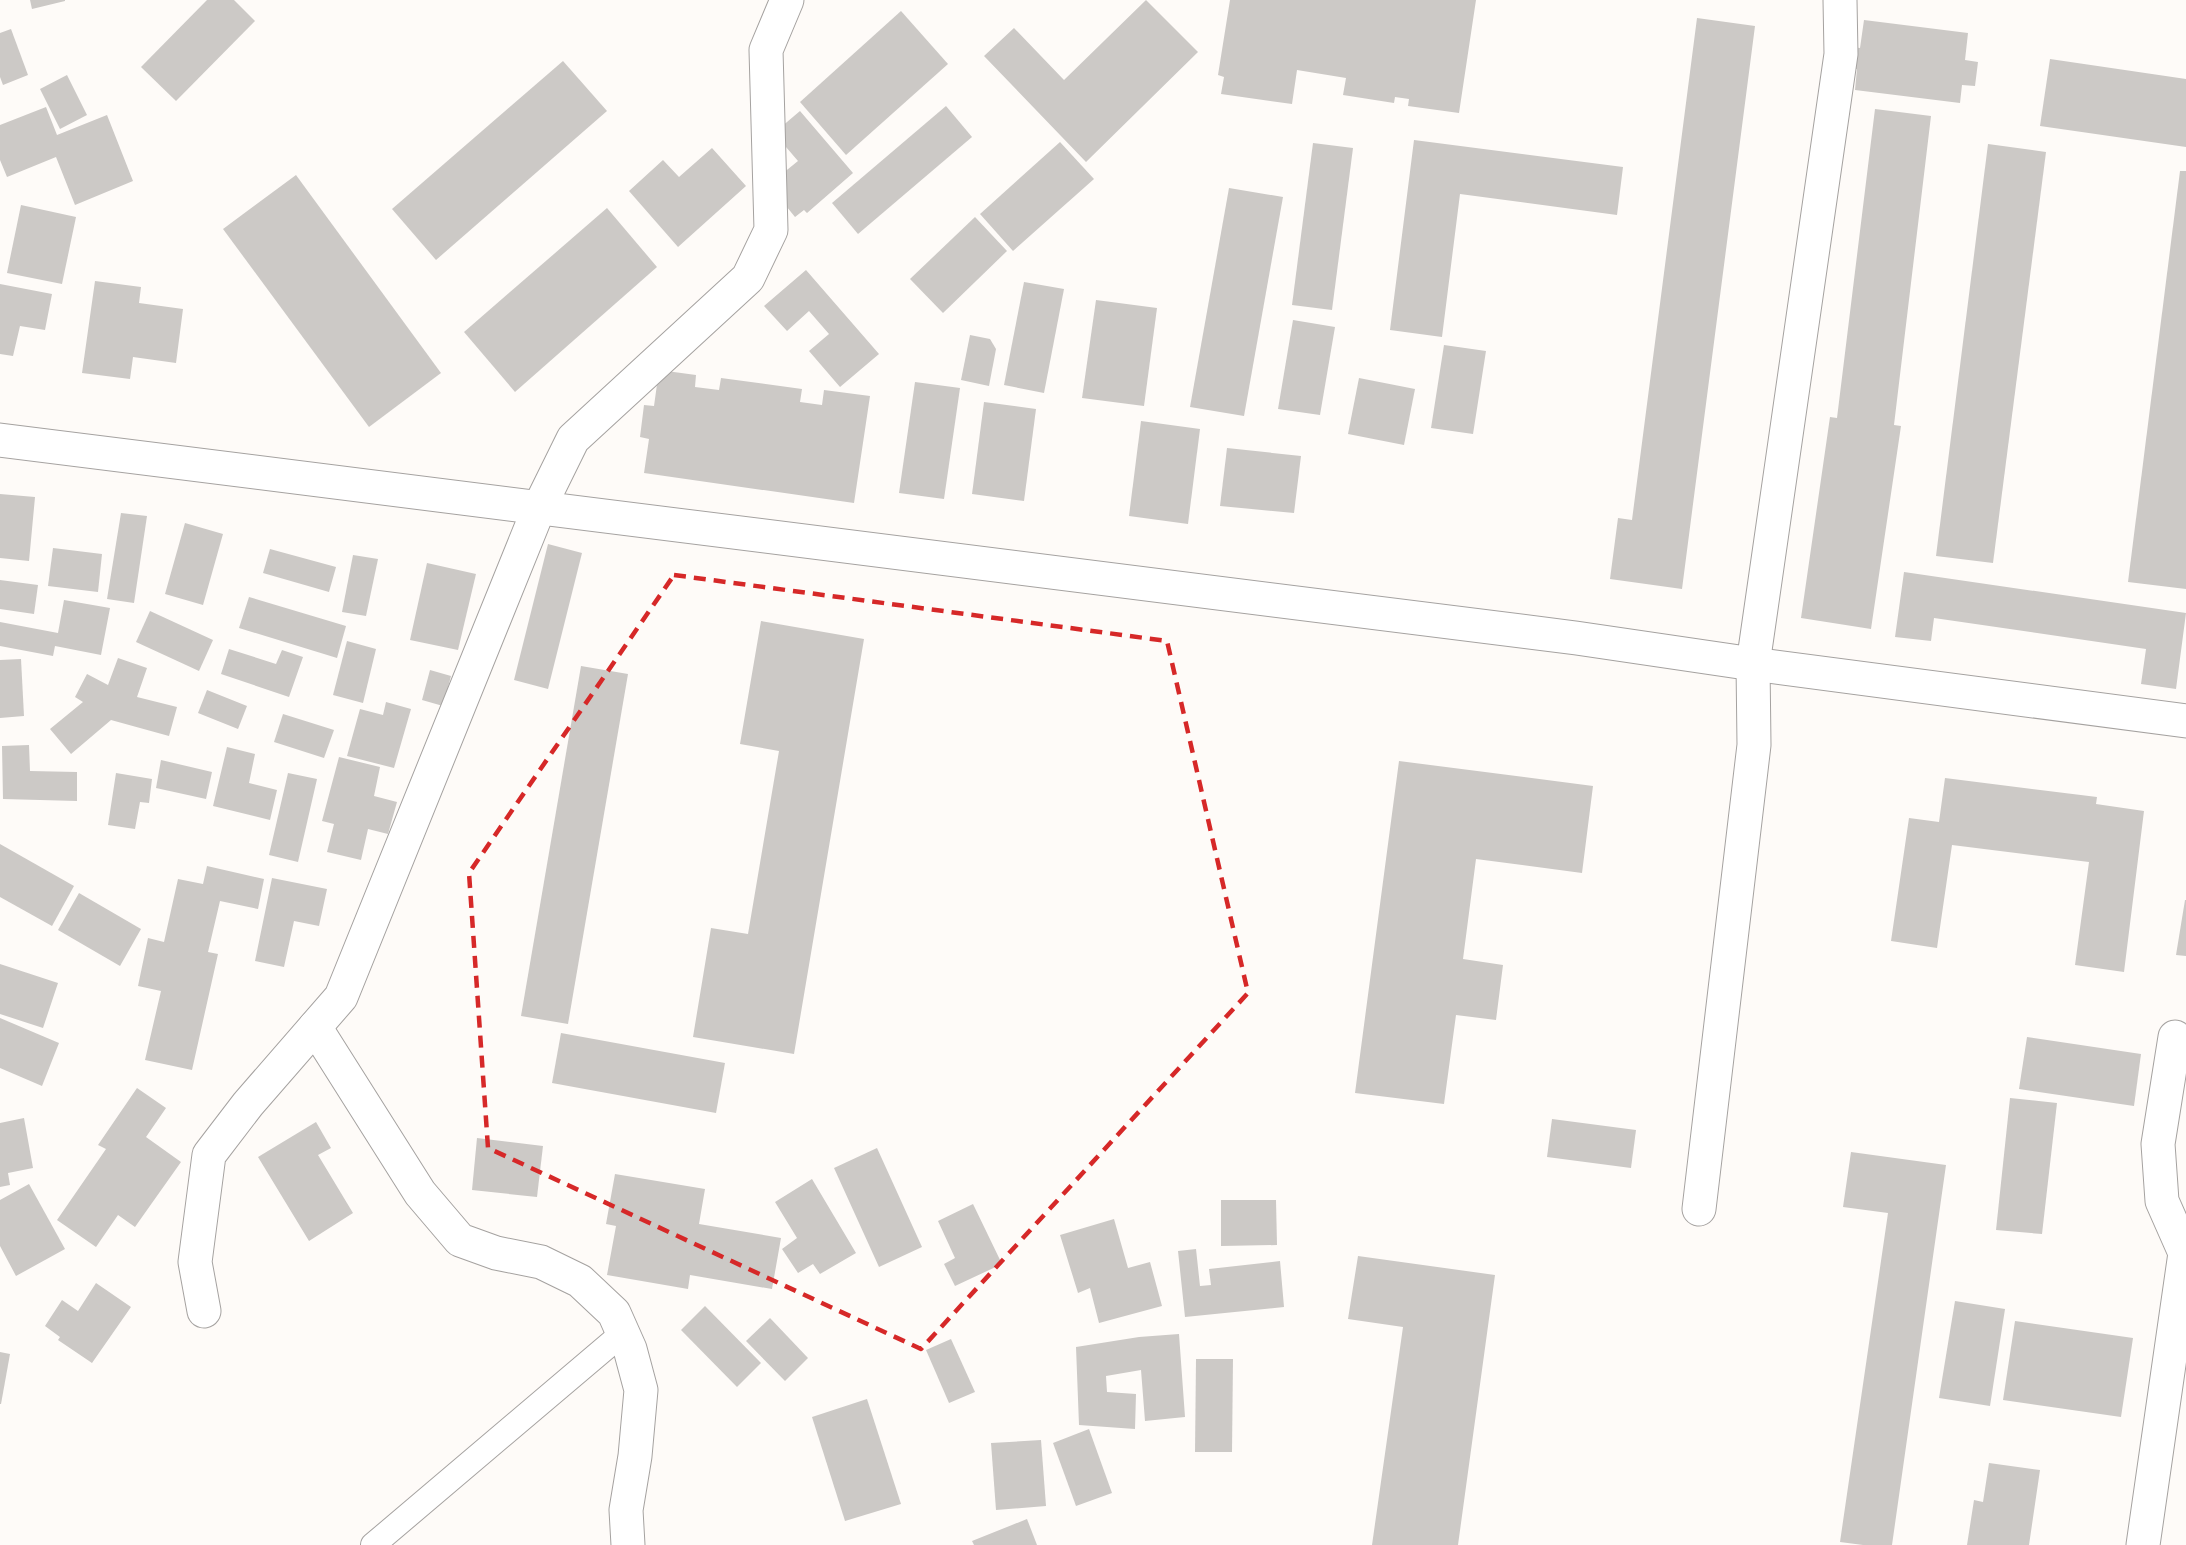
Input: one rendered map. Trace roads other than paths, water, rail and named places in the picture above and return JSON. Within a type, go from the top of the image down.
[{"type":"street","points":[[204,1311],[195,1262],[209,1155],[248,1104],[341,997],[539,508],[573,439],[748,278],[771,230],[766,50],[787,0]]},
{"type":"street","points":[[1699,1209],[1754,745],[1753,664],[1842,54],[1840,0]]},
{"type":"street","points":[[0,440],[1576,638],[1753,664],[2186,721]]},
{"type":"street","points":[[315,1027],[420,1193],[460,1240],[496,1253],[541,1262],[580,1281],[614,1313],[630,1349],[641,1390],[626,1510],[628,1545]]},
{"type":"street","points":[[2143,1545],[2185,1253],[2162,1201],[2158,1144],[2175,1036]]},
{"type":"lane","points":[[373,1545],[623,1333]]}]
